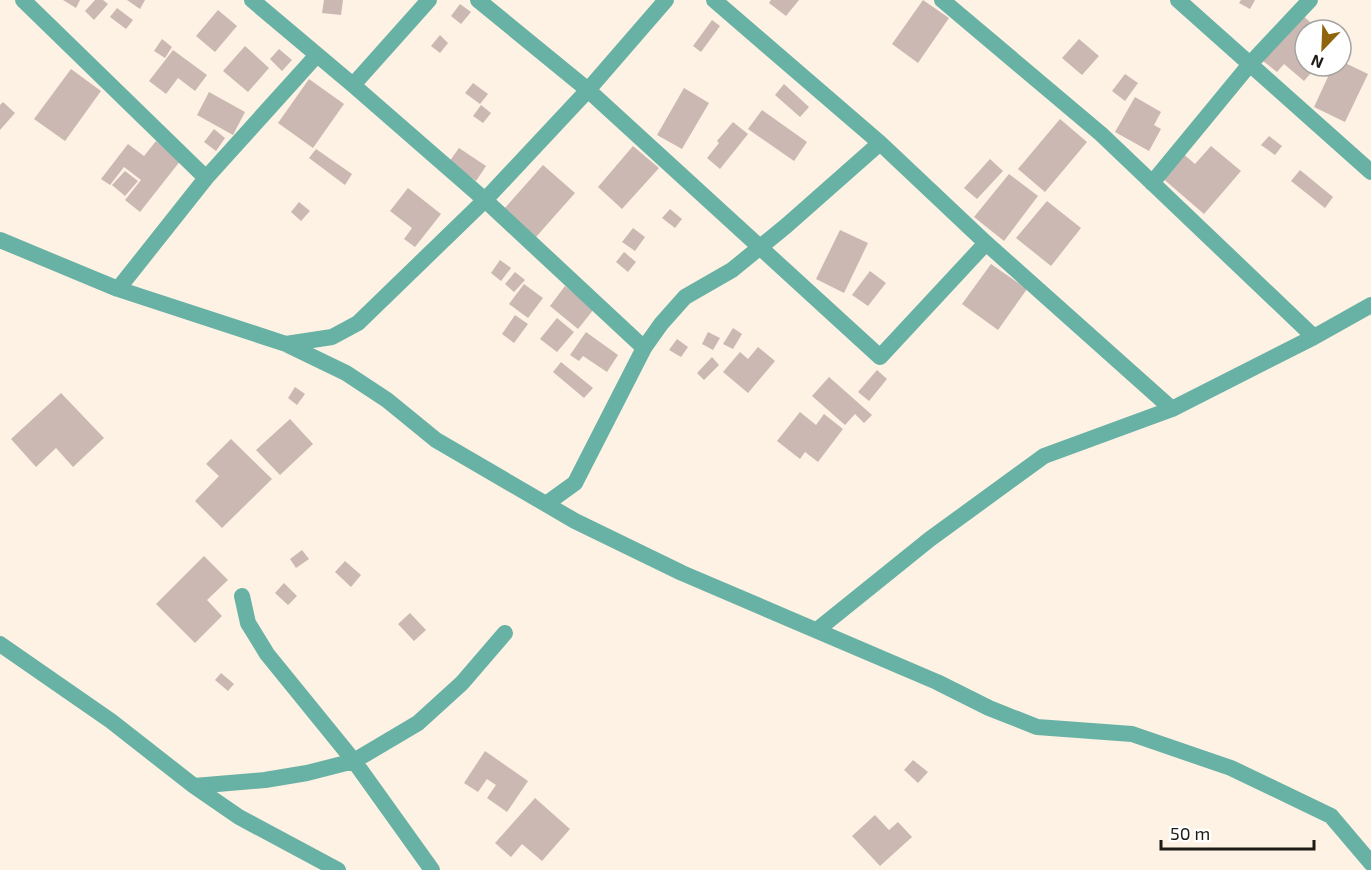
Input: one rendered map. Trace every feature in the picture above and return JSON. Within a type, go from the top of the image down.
[{"type":"street","points":[[23,0],[207,178]]},
{"type":"street","points":[[252,0],[354,85],[484,200],[644,348]]},
{"type":"street","points":[[354,85],[429,0]]},
{"type":"street","points":[[478,0],[588,90],[880,357],[986,243]]},
{"type":"street","points":[[286,344],[332,337],[358,323],[484,200],[588,90],[666,0]]},
{"type":"street","points":[[714,0],[880,143],[986,243],[1172,409]]},
{"type":"street","points":[[942,0],[1101,134],[1314,336]]},
{"type":"street","points":[[1178,0],[1371,172]]},
{"type":"street","points":[[1152,183],[1250,64],[1310,0]]},
{"type":"street","points":[[118,289],[207,178],[317,55]]},
{"type":"street","points":[[546,504],[575,483],[644,348],[685,297],[732,270],[760,248],[880,143]]},
{"type":"street","points":[[0,240],[118,289],[286,344],[346,373],[387,400],[436,440],[575,521],[682,573],[937,682],[989,708],[1037,727],[1132,734],[1231,768],[1331,816],[1371,863]]},
{"type":"street","points":[[817,630],[930,538],[1044,456],[1172,409],[1371,305]]},
{"type":"street","points":[[242,596],[248,623],[267,654],[354,761],[432,870]]},
{"type":"street","points":[[194,786],[265,780],[307,773],[354,761],[418,723],[462,683],[505,633]]},
{"type":"street","points":[[0,644],[111,721],[194,786],[239,817],[338,870]]},
{"type":"building","points":[[63,0],[80,0],[76,8]]},
{"type":"building","points":[[95,0],[103,0],[108,4],[94,20],[85,11]]},
{"type":"building","points":[[127,0],[145,0],[140,9]]},
{"type":"building","points":[[324,0],[343,0],[341,15],[322,13]]},
{"type":"building","points":[[771,0],[799,0],[786,16],[769,3]]},
{"type":"building","points":[[923,0],[949,18],[918,63],[892,44]]},
{"type":"building","points":[[1241,0],[1255,0],[1250,9],[1239,3]]},
{"type":"building","points":[[460,4],[471,12],[461,24],[451,16]]},
{"type":"building","points":[[117,8],[133,20],[126,29],[110,17]]},
{"type":"building","points":[[218,10],[237,26],[215,52],[196,36]]},
{"type":"building","points":[[712,20],[720,26],[701,52],[693,46]]},
{"type":"building","points":[[1293,24],[1293,72],[1284,64],[1277,72],[1263,61]]},
{"type":"building","points":[[440,35],[448,43],[440,53],[431,46]]},
{"type":"building","points":[[162,39],[172,47],[165,58],[154,51]]},
{"type":"building","points":[[1079,39],[1099,56],[1082,75],[1062,58]]},
{"type":"building","points":[[245,46],[269,68],[248,92],[223,71]]},
{"type":"building","points":[[279,49],[292,60],[282,71],[270,59]]},
{"type":"building","points":[[173,50],[207,75],[195,91],[178,78],[166,94],[149,81]]},
{"type":"building","points":[[1353,67],[1368,74],[1345,122],[1314,107],[1327,78],[1353,78]]},
{"type":"building","points":[[71,69],[101,91],[65,141],[34,119]]},
{"type":"building","points":[[1125,74],[1138,83],[1125,101],[1112,91]]},
{"type":"building","points":[[309,79],[344,104],[313,148],[278,123]]},
{"type":"building","points":[[473,83],[488,94],[480,104],[465,93]]},
{"type":"building","points":[[784,84],[809,107],[800,117],[775,95]]},
{"type":"building","points":[[684,88],[709,103],[682,149],[657,135]]},
{"type":"building","points":[[209,92],[245,112],[233,135],[197,115]]},
{"type":"building","points":[[1135,97],[1161,112],[1154,125],[1161,129],[1149,151],[1115,132]]},
{"type":"building","points":[[3,102],[15,113],[0,130],[0,105]]},
{"type":"building","points":[[481,105],[491,113],[483,123],[473,116]]},
{"type":"building","points":[[762,110],[807,142],[794,161],[748,129]]},
{"type":"building","points":[[1060,119],[1087,142],[1045,192],[1018,169]]},
{"type":"building","points":[[733,122],[748,134],[720,169],[707,158],[719,143],[717,141]]},
{"type":"building","points":[[214,129],[225,138],[216,151],[204,142]]},
{"type":"building","points":[[1269,136],[1282,146],[1275,155],[1261,145]]},
{"type":"building","points":[[156,141],[181,160],[140,212],[125,200],[141,180],[124,167],[110,185],[101,179],[128,144],[144,156]]},
{"type":"building","points":[[633,146],[659,168],[622,209],[598,187]]},
{"type":"building","points":[[1211,146],[1241,171],[1204,214],[1160,176],[1181,152],[1195,164]]},
{"type":"building","points":[[459,148],[486,166],[476,181],[449,162]]},
{"type":"building","points":[[316,149],[352,174],[345,185],[309,158]]},
{"type":"building","points":[[990,159],[1003,171],[977,199],[964,188]]},
{"type":"building","points":[[543,165],[575,193],[536,237],[504,209]]},
{"type":"building","points":[[1300,170],[1333,197],[1325,208],[1291,181]]},
{"type":"building","points":[[125,171],[138,181],[125,196],[112,185]]},
{"type":"building","points":[[1009,174],[1038,196],[1004,241],[974,217]]},
{"type":"building","points":[[408,188],[441,214],[415,247],[404,239],[412,228],[390,211]]},
{"type":"building","points":[[1047,201],[1081,228],[1051,266],[1016,238]]},
{"type":"building","points":[[299,202],[310,211],[301,221],[291,212]]},
{"type":"building","points":[[670,209],[682,219],[675,228],[662,218]]},
{"type":"building","points":[[633,228],[645,237],[635,251],[622,242]]},
{"type":"building","points":[[840,230],[868,243],[844,293],[816,279]]},
{"type":"building","points":[[624,252],[636,262],[628,272],[616,262]]},
{"type":"building","points":[[500,260],[511,268],[501,281],[491,273]]},
{"type":"building","points":[[991,264],[1027,289],[998,330],[962,304]]},
{"type":"building","points":[[870,271],[886,283],[868,306],[852,295]]},
{"type":"building","points":[[515,272],[525,280],[514,292],[505,284]]},
{"type":"building","points":[[524,284],[543,298],[528,318],[509,304]]},
{"type":"building","points":[[565,286],[594,309],[578,329],[550,306]]},
{"type":"building","points":[[515,315],[528,324],[514,343],[502,334]]},
{"type":"building","points":[[557,318],[574,332],[557,352],[540,339]]},
{"type":"building","points":[[733,328],[742,334],[733,349],[723,344]]},
{"type":"building","points":[[586,332],[618,355],[607,372],[583,356],[579,361],[570,355]]},
{"type":"building","points":[[708,332],[720,338],[713,350],[702,344]]},
{"type":"building","points":[[677,339],[688,347],[681,357],[669,350]]},
{"type":"building","points":[[758,347],[775,361],[748,393],[723,372],[740,352],[748,359]]},
{"type":"building","points":[[712,357],[719,365],[704,380],[697,373]]},
{"type":"building","points":[[561,362],[593,388],[584,398],[553,372]]},
{"type":"building","points":[[877,370],[887,379],[869,401],[858,392]]},
{"type":"building","points":[[829,377],[872,415],[864,423],[855,414],[845,425],[812,396]]},
{"type":"building","points":[[295,387],[305,394],[297,405],[288,398]]},
{"type":"building","points":[[61,393],[104,438],[73,467],[56,448],[36,467],[11,439]]},
{"type":"building","points":[[800,412],[816,425],[824,414],[843,429],[818,462],[805,452],[800,459],[777,441]]},
{"type":"building","points":[[290,419],[313,444],[280,475],[256,450]]},
{"type":"building","points":[[231,439],[272,479],[222,528],[195,501],[219,476],[206,464]]},
{"type":"building","points":[[302,550],[309,559],[296,568],[290,559]]},
{"type":"building","points":[[204,556],[228,580],[207,600],[222,616],[195,643],[156,604]]},
{"type":"building","points":[[345,561],[361,575],[351,587],[335,572]]},
{"type":"building","points":[[284,583],[297,596],[288,605],[275,593]]},
{"type":"building","points":[[410,613],[426,630],[414,641],[398,624]]},
{"type":"building","points":[[221,673],[234,684],[228,691],[215,680]]},
{"type":"building","points":[[485,751],[528,781],[507,812],[487,798],[496,785],[487,779],[478,792],[464,783]]},
{"type":"building","points":[[913,760],[928,772],[918,783],[904,770]]},
{"type":"building","points":[[535,798],[570,829],[542,861],[522,844],[511,857],[495,843]]},
{"type":"building","points":[[875,815],[889,830],[898,822],[912,837],[880,866],[852,836]]}]
